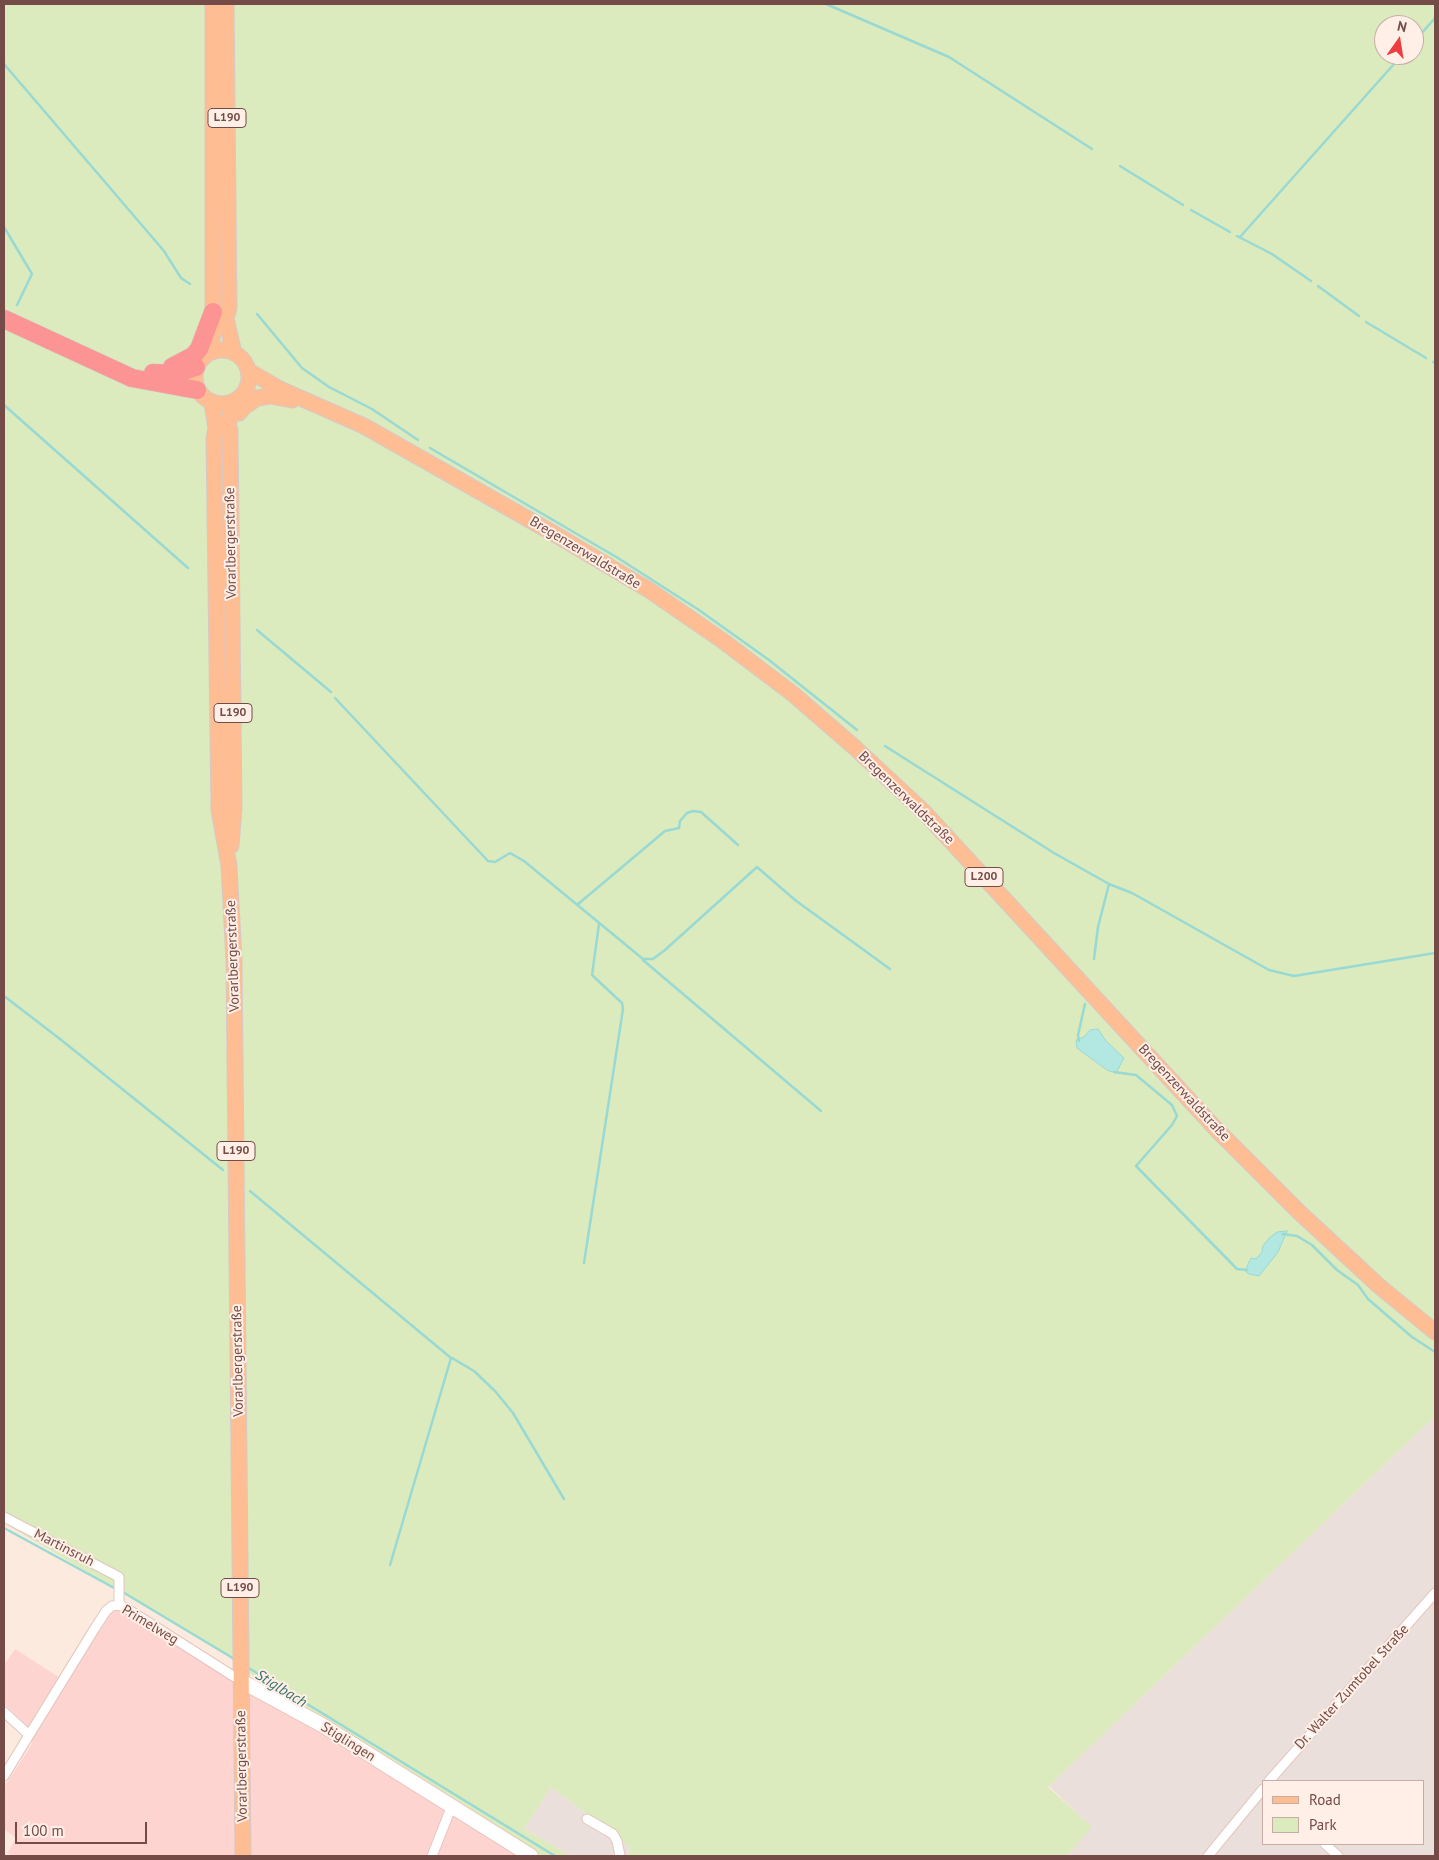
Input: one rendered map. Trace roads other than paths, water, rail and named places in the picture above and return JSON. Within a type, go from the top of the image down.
[{"type":"highway","points":[[4,310],[104,357],[146,372],[174,374],[196,368]]},
{"type":"highway","points":[[146,372],[169,368],[193,356],[204,341],[221,310]]},
{"type":"highway","points":[[4,319],[132,378],[197,390]]},
{"type":"main road","name":"L190","points":[[213,4],[213,216],[221,310],[234,353],[246,363],[249,371]]},
{"type":"main road","name":"L190","points":[[210,352],[215,321],[221,310],[228,256],[226,4]]},
{"type":"main road","name":"L190","points":[[213,216],[220,222],[220,246],[228,256]]},
{"type":"main road","points":[[221,310],[242,346],[257,366],[273,377],[302,391],[309,400]]},
{"type":"main road","points":[[234,353],[217,350],[210,352],[200,360],[194,375],[197,390],[212,403],[222,405],[239,398]]},
{"type":"main road","name":"Bregenzerwaldstraße","points":[[249,371],[280,389],[309,400],[364,426],[649,590],[723,641],[793,694],[853,746],[924,812],[1216,1129],[1298,1211],[1379,1286],[1435,1332]]},
{"type":"main road","name":"Vorarlbergerstraße","points":[[243,1856],[235,1030],[229,866],[234,808],[230,430],[228,418],[249,383],[249,371]]},
{"type":"main road","points":[[164,385],[197,403],[214,437]]},
{"type":"main road","name":"Bregenzerwaldstraße","points":[[239,398],[257,388],[280,389]]},
{"type":"main road","points":[[230,430],[244,406],[258,398],[270,396],[309,400]]},
{"type":"main road","name":"Vorarlbergerstraße","points":[[212,403],[216,425],[214,437],[219,810],[229,866]]},
{"type":"main road","name":"Stiglingen","points":[[241,1678],[322,1725],[530,1856]]},
{"type":"street","name":"Martinsruh","points":[[4,1517],[119,1577],[119,1601]]},
{"type":"street","name":"Dr. Walter Zumtobel Straße","points":[[1270,1780],[1435,1594]]},
{"type":"street","name":"Primelweg","points":[[4,1776],[28,1734],[106,1611],[119,1601],[241,1678]]},
{"type":"street","points":[[4,1712],[28,1734]]},
{"type":"street","points":[[1208,1856],[1262,1789]]},
{"type":"street","points":[[432,1856],[451,1808]]},
{"type":"street","points":[[587,1818],[613,1834],[620,1856]]},
{"type":"street","points":[[1326,1845],[1338,1856]]},
{"type":"water","points":[[1098,1029],[1106,1041],[1124,1058],[1116,1073],[1107,1070],[1077,1048],[1076,1040],[1084,1037],[1090,1030]]},
{"type":"water","points":[[1287,1231],[1278,1252],[1259,1276],[1245,1271],[1251,1258],[1256,1259],[1269,1238],[1277,1232]]},
{"type":"waterway","points":[[826,4],[949,57],[1092,149]]},
{"type":"waterway","points":[[1424,31],[1435,18]]},
{"type":"waterway","points":[[4,64],[164,251],[181,278],[190,284]]},
{"type":"waterway","points":[[1240,237],[1393,65]]},
{"type":"waterway","points":[[1120,166],[1183,205]]},
{"type":"waterway","points":[[1191,210],[1230,232]]},
{"type":"waterway","points":[[4,227],[32,274],[17,305]]},
{"type":"waterway","points":[[1237,236],[1272,254],[1311,281]]},
{"type":"waterway","points":[[1318,286],[1359,316]]},
{"type":"waterway","points":[[257,314],[302,368],[329,387],[372,409],[418,440]]},
{"type":"waterway","points":[[1366,322],[1426,358]]},
{"type":"waterway","points":[[4,405],[188,568]]},
{"type":"waterway","points":[[430,448],[618,558],[699,610],[769,660],[857,730]]},
{"type":"waterway","points":[[257,630],[331,692]]},
{"type":"waterway","points":[[335,698],[488,861],[495,862],[510,853],[524,861],[643,959],[653,959],[665,950],[757,867],[795,900],[890,969]]},
{"type":"waterway","points":[[885,746],[1054,853],[1109,884],[1098,927],[1094,959]]},
{"type":"waterway","points":[[577,905],[665,831],[679,828],[680,821],[687,813],[693,811],[701,812],[738,845]]},
{"type":"waterway","points":[[1109,884],[1132,893],[1269,970],[1294,976],[1435,953]]},
{"type":"waterway","points":[[584,1263],[623,1009],[622,1003],[592,975],[599,924]]},
{"type":"waterway","points":[[643,960],[821,1111]]},
{"type":"waterway","points":[[4,996],[223,1170]]},
{"type":"waterway","points":[[1079,1041],[1078,1035],[1085,1004]]},
{"type":"waterway","points":[[1114,1072],[1136,1075],[1172,1105],[1177,1116],[1172,1125],[1136,1166],[1237,1269],[1247,1270]]},
{"type":"waterway","points":[[250,1191],[451,1358],[390,1565]]},
{"type":"waterway","points":[[1283,1234],[1297,1236],[1312,1245],[1337,1270],[1358,1285],[1368,1299],[1412,1337],[1435,1352]]},
{"type":"waterway","points":[[452,1358],[474,1371],[495,1391],[513,1413],[564,1499]]},
{"type":"waterway","name":"Stiglbach","points":[[4,1528],[116,1589]]},
{"type":"waterway","name":"Stiglbach","points":[[121,1591],[236,1660]]},
{"type":"waterway","name":"Stiglbach","points":[[247,1667],[555,1856]]}]
